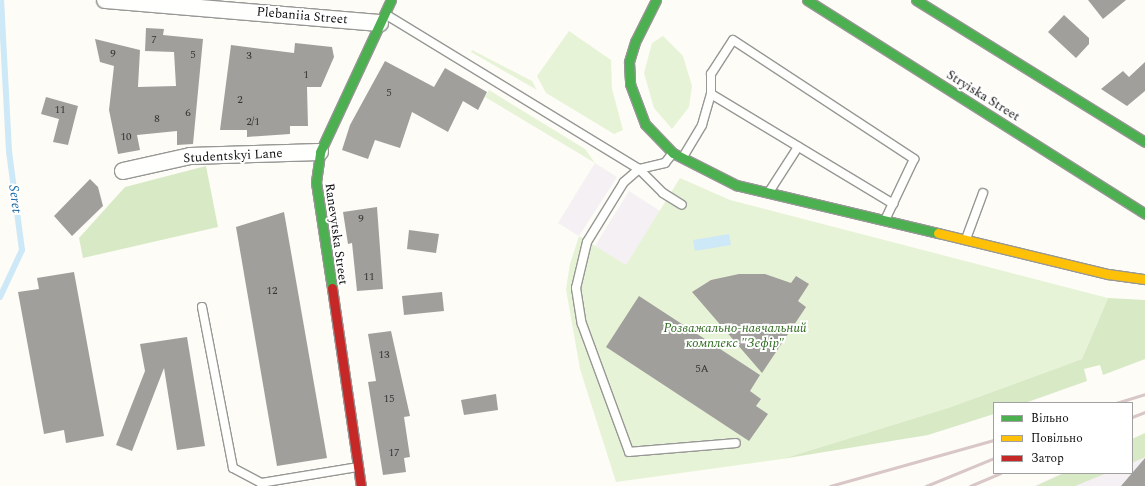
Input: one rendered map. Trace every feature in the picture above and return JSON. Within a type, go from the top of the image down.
[{"type":"street","name":"Plebaniia Street","points":[[105,0],[382,18]]},
{"type":"street","name":"Ranevytska Street","points":[[361,486],[320,222],[316,182],[320,152],[391,0]]},
{"type":"street","name":"Stryiska Street","points":[[807,0],[1145,214]]},
{"type":"street","points":[[916,0],[1145,142]]},
{"type":"street","points":[[660,2],[653,9],[635,42],[629,62],[630,84],[645,124],[673,153],[736,185],[966,240],[1145,279]]},
{"type":"street","name":"Studentskyi Lane","points":[[123,171],[190,156],[320,152]]},
{"type":"lane","points":[[382,18],[639,169],[663,193],[682,205]]},
{"type":"lane","points":[[682,158],[702,125],[711,94],[711,74],[733,40],[914,159],[885,220]]},
{"type":"lane","points":[[711,94],[893,204]]},
{"type":"lane","points":[[768,192],[798,147]]},
{"type":"lane","points":[[673,153],[665,163],[639,169],[624,182],[587,242],[580,262],[576,288],[587,344],[601,369],[629,452],[736,443]]},
{"type":"lane","points":[[966,240],[983,193]]},
{"type":"lane","points":[[202,307],[233,468],[261,482],[358,467]]},
{"type":"shaded area","points":[[595,163],[617,177],[579,236],[558,223]]},
{"type":"shaded area","points":[[629,191],[660,211],[626,266],[595,246]]},
{"type":"shaded area","points":[[1145,448],[1145,486],[1034,486],[1061,474],[1133,474],[1133,454]]},
{"type":"green space","points":[[569,31],[611,60],[612,89],[623,130],[614,134],[546,93],[537,76]]},
{"type":"green space","points":[[663,36],[683,56],[692,86],[689,107],[672,129],[654,108],[644,73],[652,43]]},
{"type":"green space","points":[[472,50],[532,81],[537,90],[471,52]]},
{"type":"green space","points":[[489,90],[585,149],[595,163],[485,97]]},
{"type":"green space","points":[[206,166],[218,227],[83,258],[79,238],[125,187]]},
{"type":"green space","name":"Розважально-навчальний комплекс \"Зефір\"","points":[[680,178],[730,200],[1108,298],[1082,359],[948,408],[782,459],[616,482],[580,369],[566,289],[570,264],[579,236],[626,265]]},
{"type":"green space","points":[[1108,298],[1145,300],[1145,359],[1103,375],[1100,365],[1084,369],[1087,381],[1028,402],[993,402],[993,414],[928,435],[782,459],[948,408],[1082,359]]},
{"type":"green space","points":[[1145,433],[1145,457],[1133,463],[1133,439]]},
{"type":"green space","points":[[1062,474],[1105,474],[1075,486],[1036,486]]},
{"type":"water","points":[[729,234],[731,245],[695,251],[693,240]]},
{"type":"building","points":[[1088,0],[1126,0],[1103,19]]},
{"type":"building","points":[[1064,15],[1089,38],[1089,44],[1076,58],[1048,32]]},
{"type":"building","points":[[146,28],[164,29],[163,35],[203,39],[193,144],[177,145],[177,131],[137,135],[140,150],[118,154],[109,110],[114,66],[100,62],[95,39],[140,50],[138,87],[176,86],[174,52],[145,51]]},
{"type":"building","points":[[295,43],[332,47],[334,57],[321,87],[307,87],[308,126],[290,126],[290,134],[247,137],[247,130],[220,130],[231,45],[294,53]]},
{"type":"building","points":[[385,61],[434,87],[445,68],[487,92],[478,110],[463,101],[448,132],[412,112],[400,148],[375,140],[368,159],[342,150],[350,125]]},
{"type":"building","points":[[1145,62],[1145,91],[1127,106],[1101,89],[1123,71],[1129,77]]},
{"type":"building","points":[[46,97],[78,106],[68,145],[53,142],[59,119],[41,114]]},
{"type":"building","points":[[90,179],[98,187],[103,206],[72,236],[54,216]]},
{"type":"building","points":[[377,207],[383,289],[357,291],[352,243],[348,244],[343,212]]},
{"type":"building","points":[[284,212],[327,458],[277,466],[236,227]]},
{"type":"building","points":[[409,230],[439,234],[436,253],[407,249]]},
{"type":"building","points":[[74,272],[104,436],[66,443],[64,430],[44,434],[18,292],[39,289],[37,278]]},
{"type":"building","points":[[739,274],[765,274],[791,283],[796,276],[809,284],[798,301],[806,307],[762,373],[692,292],[711,280]]},
{"type":"building","points":[[442,292],[444,311],[404,315],[402,296]]},
{"type":"building","points":[[639,296],[760,375],[750,391],[761,399],[756,406],[768,414],[749,441],[606,347]]},
{"type":"building","points":[[391,331],[410,416],[404,417],[410,457],[404,458],[406,472],[383,475],[368,382],[376,381],[368,334]]},
{"type":"building","points":[[187,337],[205,446],[177,450],[164,368],[132,451],[116,445],[145,371],[140,344]]},
{"type":"building","points":[[496,394],[498,410],[464,415],[461,400]]},
{"type":"building","points":[[1145,458],[1145,486],[1121,486],[1131,474],[1133,474]]},
{"type":"waterway","name":"Seret","points":[[0,297],[22,250],[9,151],[1,0]]},
{"type":"railway","points":[[1119,402],[1145,394]]},
{"type":"railway","points":[[1133,417],[1145,412]]},
{"type":"railway","points":[[830,486],[993,440]]},
{"type":"railway","points":[[926,486],[993,458]]},
{"type":"railway","points":[[970,486],[998,474]]},
{"type":"traffic: fast","points":[[332,288],[316,182],[320,152],[391,0]]},
{"type":"traffic: fast","points":[[656,0],[635,42],[629,62],[630,84],[645,124],[673,153],[736,185],[938,233]]},
{"type":"traffic: fast","points":[[807,0],[1145,214]]},
{"type":"traffic: fast","points":[[916,0],[1145,142]]},
{"type":"traffic: slow","points":[[938,233],[1108,274],[1145,279]]},
{"type":"traffic: jam","points":[[332,288],[361,486]]}]
